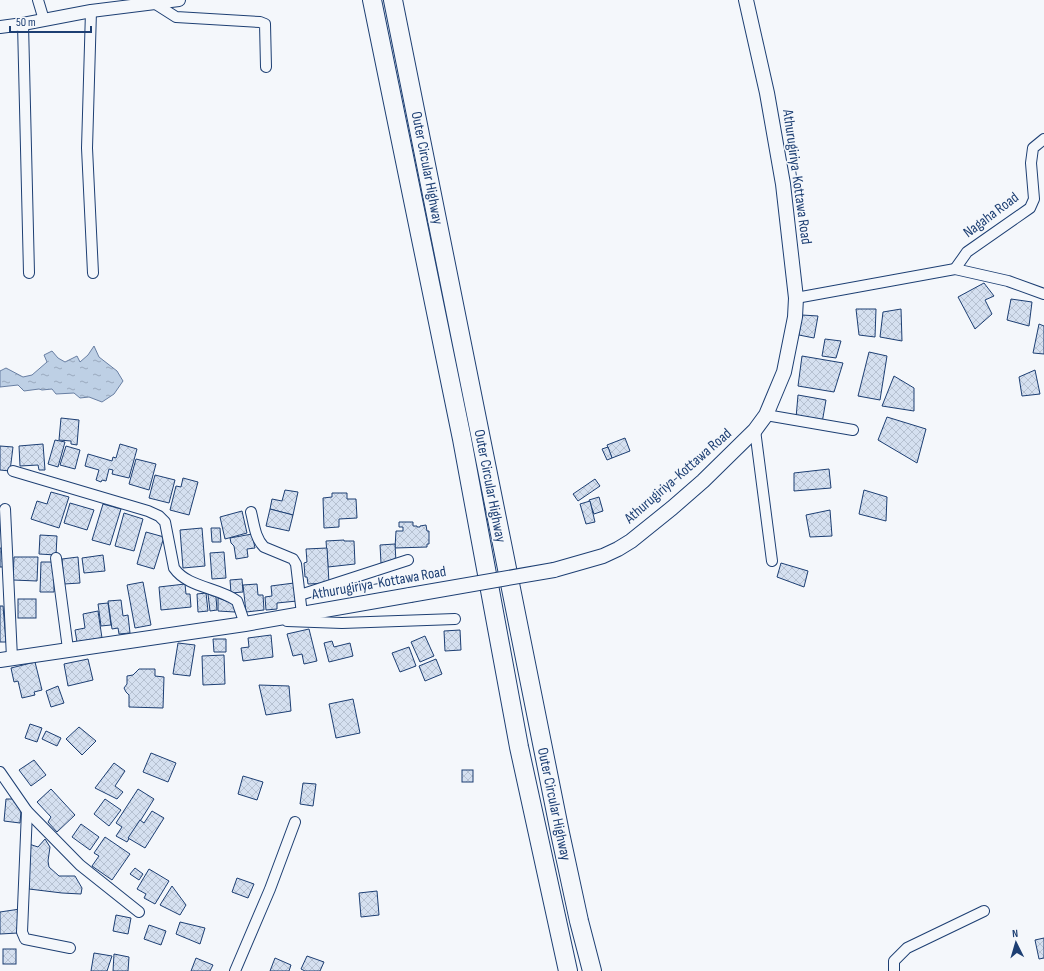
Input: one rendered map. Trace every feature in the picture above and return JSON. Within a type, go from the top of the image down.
[{"type":"highway","name":"Outer Circular Highway","points":[[372,0],[462,439],[519,747],[568,971]]},
{"type":"highway","name":"Outer Circular Highway","points":[[393,0],[560,833],[579,921],[592,971]]},
{"type":"main road","name":"Athurugiriya-Kottawa Road","points":[[6,659],[245,624],[554,570],[603,556],[618,549],[631,541],[703,481],[755,430],[766,415],[784,372],[795,317],[796,298],[782,184],[767,93],[746,0]]},
{"type":"street","points":[[38,0],[44,20]]},
{"type":"street","points":[[0,27],[91,11],[179,0]]},
{"type":"street","points":[[162,2],[176,17],[260,22],[265,24],[266,67]]},
{"type":"street","points":[[91,11],[87,148],[93,273]]},
{"type":"street","points":[[23,24],[29,273]]},
{"type":"street","name":"Nagaha Road","points":[[955,269],[966,252],[1030,208],[1034,199],[1031,163],[1033,148],[1044,139]]},
{"type":"street","points":[[796,298],[955,269],[1008,282],[1044,294]]},
{"type":"street","points":[[766,415],[853,430]]},
{"type":"street","points":[[755,430],[772,561]]},
{"type":"street","points":[[13,471],[148,511],[159,516],[165,522],[174,568],[178,574],[186,580],[237,601],[245,624]]},
{"type":"street","points":[[5,510],[6,659]]},
{"type":"street","points":[[251,512],[257,536],[264,547],[293,559],[297,568],[302,614]]},
{"type":"street","points":[[56,558],[68,649]]},
{"type":"street","points":[[300,595],[408,560]]},
{"type":"street","points":[[267,620],[342,623],[455,619]]},
{"type":"street","points":[[0,772],[27,811],[80,865],[139,912]]},
{"type":"street","points":[[27,811],[23,936],[25,939],[70,948]]},
{"type":"street","points":[[235,971],[270,889],[295,822]]},
{"type":"street","points":[[894,971],[894,961],[907,948],[984,911]]},
{"type":"water","points":[[94,346],[99,357],[117,371],[123,381],[114,394],[102,402],[89,397],[80,398],[74,393],[56,394],[52,389],[24,391],[18,385],[0,387],[0,371],[6,368],[23,377],[32,375],[47,362],[44,355],[52,351],[58,358],[65,362],[77,356],[80,362],[88,355]]},
{"type":"building","points":[[984,283],[994,296],[985,300],[992,314],[975,329],[958,297]]},
{"type":"building","points":[[1011,299],[1032,302],[1029,326],[1007,320]]},
{"type":"building","points":[[856,309],[876,309],[875,337],[859,335]]},
{"type":"building","points":[[901,309],[902,341],[880,337],[883,312]]},
{"type":"building","points":[[802,315],[818,316],[814,338],[799,335]]},
{"type":"building","points":[[1039,324],[1044,326],[1044,354],[1033,353]]},
{"type":"building","points":[[825,339],[841,341],[836,358],[822,356]]},
{"type":"building","points":[[869,352],[887,356],[880,400],[858,396]]},
{"type":"building","points":[[802,356],[843,363],[834,392],[798,386]]},
{"type":"building","points":[[1035,370],[1040,394],[1022,396],[1019,377]]},
{"type":"building","points":[[894,376],[914,388],[914,411],[882,406]]},
{"type":"building","points":[[798,395],[826,400],[822,423],[796,418]]},
{"type":"building","points":[[887,417],[926,429],[917,463],[878,440]]},
{"type":"building","points":[[61,418],[79,420],[77,445],[71,444],[71,441],[59,440]]},
{"type":"building","points":[[625,438],[630,451],[612,458],[607,445]]},
{"type":"building","points":[[55,440],[65,442],[58,467],[48,464]]},
{"type":"building","points":[[43,444],[45,470],[39,470],[38,465],[20,466],[19,446]]},
{"type":"building","points":[[120,444],[137,449],[129,478],[112,474],[113,470],[109,469],[106,481],[102,480],[101,482],[96,480],[99,470],[85,466],[88,454],[112,461],[113,457],[116,458]]},
{"type":"building","points":[[0,446],[13,447],[10,471],[0,470]]},
{"type":"building","points":[[66,446],[80,450],[75,469],[60,465]]},
{"type":"building","points":[[608,447],[612,458],[607,460],[602,449]]},
{"type":"building","points":[[136,459],[156,464],[149,490],[129,484]]},
{"type":"building","points":[[829,469],[831,488],[794,491],[794,473]]},
{"type":"building","points":[[155,475],[175,480],[169,503],[149,498]]},
{"type":"building","points":[[183,478],[198,482],[189,515],[170,510],[176,486],[181,487]]},
{"type":"building","points":[[595,479],[600,486],[578,501],[573,494]]},
{"type":"building","points":[[285,490],[298,492],[293,515],[270,509],[272,499],[282,501]]},
{"type":"building","points":[[864,490],[887,497],[886,521],[859,514]]},
{"type":"building","points":[[51,492],[69,497],[59,528],[31,519],[37,501],[47,504]]},
{"type":"building","points":[[332,493],[347,493],[347,499],[356,499],[357,518],[339,519],[339,527],[324,528],[323,498],[332,497]]},
{"type":"building","points":[[599,497],[603,511],[594,514],[589,500]]},
{"type":"building","points":[[590,501],[595,522],[586,524],[580,504]]},
{"type":"building","points":[[70,503],[94,510],[87,530],[64,523]]},
{"type":"building","points":[[103,504],[121,509],[110,545],[92,540]]},
{"type":"building","points":[[270,509],[293,515],[289,531],[266,526]]},
{"type":"building","points":[[830,510],[832,536],[810,537],[806,515]]},
{"type":"building","points":[[242,511],[247,533],[225,539],[220,517]]},
{"type":"building","points":[[124,513],[143,519],[134,551],[115,546]]},
{"type":"building","points":[[399,522],[413,522],[413,526],[417,527],[426,525],[427,531],[429,531],[429,544],[427,544],[427,547],[395,548],[396,531],[403,531],[403,527],[399,527]]},
{"type":"building","points":[[202,528],[205,566],[183,568],[180,530]]},
{"type":"building","points":[[211,528],[220,528],[221,542],[212,542]]},
{"type":"building","points":[[146,532],[164,537],[154,569],[137,564]]},
{"type":"building","points":[[252,534],[255,548],[247,549],[248,557],[236,559],[234,546],[231,543],[230,538]]},
{"type":"building","points":[[40,535],[57,536],[56,555],[39,554]]},
{"type":"building","points":[[326,541],[354,541],[355,564],[328,567]]},
{"type":"building","points":[[395,544],[396,562],[381,563],[380,545]]},
{"type":"building","points":[[0,548],[6,549],[4,567],[0,567]]},
{"type":"building","points":[[327,548],[329,583],[308,584],[307,577],[305,577],[304,563],[307,562],[306,549]]},
{"type":"building","points":[[224,552],[226,578],[212,579],[210,553]]},
{"type":"building","points":[[103,555],[105,571],[84,573],[82,558]]},
{"type":"building","points":[[14,557],[38,557],[37,581],[13,580]]},
{"type":"building","points":[[78,557],[80,583],[64,584],[62,559]]},
{"type":"building","points":[[41,562],[54,562],[54,592],[40,592]]},
{"type":"building","points":[[781,563],[808,571],[804,587],[777,577]]},
{"type":"building","points":[[242,579],[243,592],[231,593],[230,580]]},
{"type":"building","points":[[143,582],[151,625],[135,628],[127,585]]},
{"type":"building","points":[[294,583],[297,601],[277,603],[277,609],[266,610],[265,597],[272,596],[271,586]]},
{"type":"building","points":[[185,584],[186,594],[190,594],[191,607],[161,610],[159,587]]},
{"type":"building","points":[[257,584],[258,595],[263,595],[264,610],[246,612],[243,585]]},
{"type":"building","points":[[206,593],[208,611],[198,612],[197,594]]},
{"type":"building","points":[[208,594],[216,597],[217,610],[210,611]]},
{"type":"building","points":[[218,598],[235,604],[235,612],[218,611]]},
{"type":"building","points":[[18,599],[36,599],[36,618],[18,618]]},
{"type":"building","points":[[121,600],[123,616],[128,615],[130,633],[119,634],[118,628],[112,629],[108,601]]},
{"type":"building","points":[[108,603],[111,625],[101,626],[98,604]]},
{"type":"building","points":[[0,606],[3,606],[6,642],[0,642]]},
{"type":"building","points":[[98,611],[102,638],[77,642],[75,630],[85,628],[83,614]]},
{"type":"building","points":[[309,629],[317,661],[304,664],[302,654],[293,656],[287,634]]},
{"type":"building","points":[[460,630],[461,650],[445,651],[444,631]]},
{"type":"building","points":[[271,635],[273,657],[243,661],[241,648],[249,647],[248,638]]},
{"type":"building","points":[[425,636],[434,656],[420,662],[411,642]]},
{"type":"building","points":[[213,639],[226,639],[226,652],[214,652]]},
{"type":"building","points":[[332,641],[334,647],[350,643],[353,656],[329,662],[324,643]]},
{"type":"building","points":[[178,643],[195,645],[190,676],[173,674]]},
{"type":"building","points":[[409,647],[416,666],[400,672],[392,653]]},
{"type":"building","points":[[224,655],[225,684],[203,685],[202,656]]},
{"type":"building","points":[[88,659],[93,680],[68,686],[64,664]]},
{"type":"building","points":[[436,659],[442,674],[425,681],[419,666]]},
{"type":"building","points":[[35,662],[42,690],[34,692],[35,695],[22,698],[18,681],[14,682],[11,668]]},
{"type":"building","points":[[139,669],[155,669],[155,676],[164,677],[163,708],[129,707],[129,695],[124,688],[127,684],[127,676],[133,675]]},
{"type":"building","points":[[259,685],[289,686],[291,711],[266,715]]},
{"type":"building","points":[[58,686],[64,703],[51,707],[46,691]]},
{"type":"building","points":[[353,699],[360,733],[336,738],[329,704]]},
{"type":"building","points":[[30,724],[42,728],[37,742],[25,738]]},
{"type":"building","points":[[79,727],[96,741],[82,755],[66,739]]},
{"type":"building","points":[[46,731],[61,738],[57,746],[42,739]]},
{"type":"building","points":[[151,753],[176,763],[168,782],[143,772]]},
{"type":"building","points":[[34,760],[46,775],[31,786],[19,770]]},
{"type":"building","points":[[114,763],[125,771],[115,786],[123,792],[117,799],[95,788]]},
{"type":"building","points":[[462,770],[473,770],[473,782],[462,782]]},
{"type":"building","points":[[243,776],[263,782],[257,800],[238,794]]},
{"type":"building","points":[[303,783],[316,784],[313,806],[300,804]]},
{"type":"building","points":[[51,789],[75,815],[57,832],[48,822],[51,817],[37,802]]},
{"type":"building","points":[[138,789],[154,799],[127,842],[116,836],[122,827],[116,823]]},
{"type":"building","points":[[6,799],[22,799],[20,823],[4,821]]},
{"type":"building","points":[[105,799],[121,810],[109,826],[94,814]]},
{"type":"building","points":[[152,811],[164,818],[145,848],[128,838],[140,820],[144,823]]},
{"type":"building","points":[[81,824],[99,837],[90,850],[72,837]]},
{"type":"building","points":[[105,837],[130,854],[112,880],[92,866],[99,856],[94,853]]},
{"type":"building","points":[[45,839],[50,847],[48,861],[49,867],[59,876],[75,876],[82,888],[81,894],[29,889],[29,844],[38,847]]},
{"type":"building","points":[[135,868],[143,874],[139,880],[130,874]]},
{"type":"building","points":[[149,869],[169,881],[155,904],[144,898],[146,894],[137,889]]},
{"type":"building","points":[[237,878],[254,884],[248,898],[232,892]]},
{"type":"building","points":[[172,886],[186,905],[180,915],[160,905]]},
{"type":"building","points":[[377,891],[379,915],[361,917],[359,893]]},
{"type":"building","points":[[20,909],[18,933],[0,934],[0,912]]},
{"type":"building","points":[[116,915],[131,918],[128,934],[113,931]]},
{"type":"building","points":[[180,922],[205,928],[200,944],[176,934]]},
{"type":"building","points":[[149,925],[166,931],[161,945],[144,939]]},
{"type":"building","points":[[1044,938],[1044,958],[1039,959],[1035,940]]},
{"type":"building","points":[[3,949],[16,949],[16,964],[3,964]]},
{"type":"building","points":[[94,953],[112,956],[107,971],[91,971]]},
{"type":"building","points":[[114,954],[129,957],[128,971],[113,971]]},
{"type":"building","points":[[307,956],[324,962],[320,971],[305,971],[301,969]]},
{"type":"building","points":[[196,958],[213,965],[210,971],[191,971]]},
{"type":"building","points":[[275,958],[291,965],[289,971],[270,971]]}]
